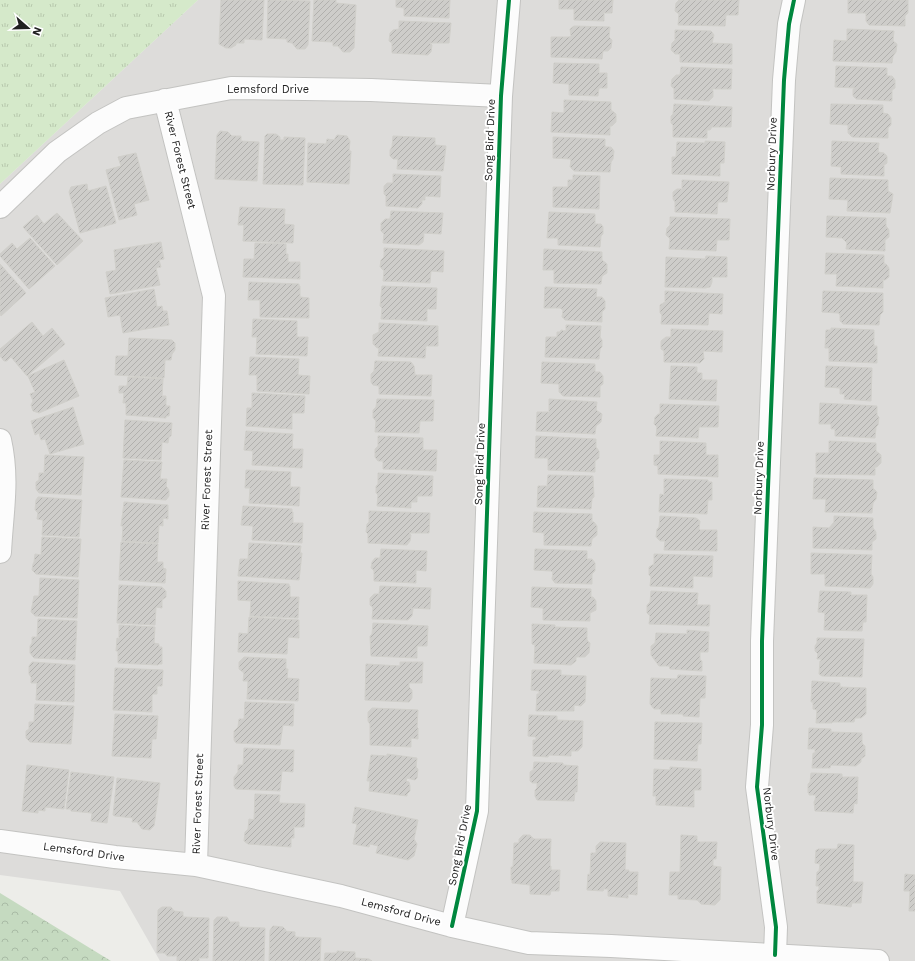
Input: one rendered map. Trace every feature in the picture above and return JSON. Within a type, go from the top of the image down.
[{"type":"street","name":"Song Bird Drive","points":[[452,926],[477,811],[501,96],[509,0]]},
{"type":"street","name":"Norbury Drive","points":[[775,955],[776,927],[757,787],[762,725],[762,641],[784,80],[789,24],[794,0]]},
{"type":"street","name":"Lemsford Drive","points":[[0,207],[58,152],[98,123],[126,108],[231,88],[371,90],[501,96]]},
{"type":"street","name":"River Forest Street","points":[[164,100],[214,296],[196,865]]},
{"type":"street","points":[[0,440],[5,470],[5,495],[0,552]]},
{"type":"street","name":"Lemsford Drive","points":[[0,841],[115,857],[196,865],[341,896],[452,926],[529,943],[610,954],[775,955],[878,961]]},
{"type":"shaded area","points":[[198,0],[915,0],[915,961],[160,961],[120,891],[0,875],[0,184]]},
{"type":"green space","points":[[0,0],[198,0],[0,184]]},
{"type":"green space","points":[[0,893],[111,961],[0,961]]},
{"type":"building","points":[[221,0],[264,0],[262,40],[244,39],[244,43],[236,43],[236,45],[231,48],[226,48],[219,44]]},
{"type":"building","points":[[268,0],[310,1],[308,45],[305,49],[297,49],[292,43],[287,42],[287,39],[267,38]]},
{"type":"building","points":[[314,0],[336,0],[336,3],[356,5],[354,48],[350,52],[343,52],[338,46],[333,46],[333,42],[312,41]]},
{"type":"building","points":[[396,0],[450,0],[449,18],[404,16],[404,8],[396,7]]},
{"type":"building","points":[[559,0],[613,0],[612,13],[604,13],[604,21],[574,20],[574,9],[559,9]]},
{"type":"building","points":[[679,0],[739,0],[738,15],[726,15],[725,26],[678,25],[679,14],[675,11],[676,3]]},
{"type":"building","points":[[848,0],[908,0],[908,13],[905,16],[905,26],[869,25],[866,21],[865,13],[848,13]]},
{"type":"building","points":[[399,21],[451,23],[449,43],[430,43],[432,45],[431,52],[428,55],[392,53],[392,43],[389,41],[390,33],[393,30],[399,29]]},
{"type":"building","points":[[574,26],[610,27],[609,37],[612,40],[611,48],[608,51],[603,51],[602,59],[551,57],[551,37],[569,37],[571,36],[570,29]]},
{"type":"building","points":[[847,29],[894,31],[893,41],[897,44],[892,63],[833,61],[834,40],[847,41]]},
{"type":"building","points":[[675,30],[711,31],[714,35],[712,43],[732,44],[732,64],[680,62],[680,54],[675,54],[671,50],[672,43],[675,40]]},
{"type":"building","points":[[554,63],[599,64],[599,73],[607,73],[607,88],[599,88],[598,96],[569,95],[569,84],[553,83]]},
{"type":"building","points":[[836,66],[887,68],[887,76],[892,76],[895,80],[895,88],[892,90],[892,101],[856,99],[853,96],[853,89],[855,88],[835,87]]},
{"type":"building","points":[[681,67],[732,69],[731,89],[712,89],[713,97],[709,101],[674,99],[674,89],[671,86],[672,79],[676,75],[680,75]]},
{"type":"building","points":[[564,100],[611,102],[611,110],[616,114],[616,122],[610,126],[610,135],[551,132],[552,112],[564,113]]},
{"type":"building","points":[[674,104],[732,107],[731,127],[712,127],[710,130],[707,130],[707,138],[673,137],[671,116],[673,114]]},
{"type":"building","points":[[831,104],[883,105],[883,113],[888,114],[891,118],[891,125],[888,128],[888,138],[852,137],[848,133],[848,125],[830,124]]},
{"type":"building","points":[[220,131],[228,132],[232,136],[241,136],[241,141],[259,142],[257,181],[215,179],[217,135]]},
{"type":"building","points":[[267,134],[276,134],[280,137],[280,140],[284,140],[284,137],[305,138],[303,185],[263,184],[265,136]]},
{"type":"building","points":[[337,135],[347,136],[350,141],[349,151],[351,151],[349,184],[307,182],[308,143],[326,144],[327,139],[334,140]]},
{"type":"building","points":[[393,136],[435,138],[435,145],[446,146],[443,171],[397,169],[398,159],[393,159],[390,156]]},
{"type":"building","points":[[553,137],[605,139],[605,147],[611,147],[614,151],[610,172],[574,171],[570,167],[570,159],[553,158]]},
{"type":"building","points":[[705,141],[725,142],[724,163],[720,163],[720,176],[672,174],[672,157],[676,157],[677,142],[705,143]]},
{"type":"building","points":[[832,141],[879,143],[878,152],[884,153],[887,156],[887,163],[884,165],[884,176],[841,174],[841,167],[831,166]]},
{"type":"building","points":[[136,153],[149,200],[134,204],[137,215],[119,220],[106,170],[121,166],[118,157]]},
{"type":"building","points":[[393,174],[441,176],[440,197],[425,196],[425,200],[422,200],[422,204],[418,208],[386,206],[384,186],[387,183],[393,183]]},
{"type":"building","points":[[573,175],[600,176],[599,209],[553,207],[553,187],[568,187],[568,180],[573,180]]},
{"type":"building","points":[[830,178],[888,180],[888,191],[893,194],[890,213],[847,211],[848,200],[829,199]]},
{"type":"building","points":[[682,180],[729,182],[727,202],[718,202],[717,214],[675,212],[673,192],[677,189],[682,189]]},
{"type":"building","points":[[87,184],[88,191],[106,186],[116,223],[80,233],[69,192],[71,187]]},
{"type":"building","points":[[240,207],[285,209],[284,224],[294,225],[293,243],[243,241],[244,225],[238,225]]},
{"type":"building","points":[[391,211],[443,213],[441,234],[423,233],[423,242],[419,245],[383,243],[384,234],[381,231],[381,223],[385,219],[390,219]]},
{"type":"building","points":[[549,212],[595,214],[595,224],[601,224],[603,227],[600,247],[558,245],[558,238],[547,238]]},
{"type":"building","points":[[57,213],[83,241],[57,265],[23,227],[37,215],[44,224]]},
{"type":"building","points":[[827,216],[886,218],[886,226],[889,230],[889,237],[885,240],[885,251],[846,249],[847,243],[842,238],[826,237]]},
{"type":"building","points":[[670,217],[730,219],[729,240],[717,240],[716,251],[669,249],[670,239],[666,235],[667,228],[670,225]]},
{"type":"building","points":[[30,238],[55,266],[29,289],[0,256],[0,254],[12,243],[17,249]]},
{"type":"building","points":[[161,242],[164,259],[159,260],[161,267],[156,268],[160,285],[110,294],[106,272],[116,270],[114,250]]},
{"type":"building","points":[[255,243],[286,244],[288,262],[300,262],[300,279],[243,277],[244,259],[254,259]]},
{"type":"building","points":[[384,248],[444,251],[443,272],[431,271],[430,283],[383,281],[384,271],[380,267],[381,260],[384,257]]},
{"type":"building","points":[[544,249],[602,252],[602,260],[607,264],[607,273],[602,276],[601,284],[554,283],[554,270],[543,270]]},
{"type":"building","points":[[826,253],[884,255],[884,264],[886,264],[889,268],[889,277],[883,280],[883,288],[836,286],[837,274],[825,274]]},
{"type":"building","points":[[706,256],[727,257],[727,277],[712,277],[710,287],[705,288],[665,287],[666,257],[705,259]]},
{"type":"building","points":[[0,264],[26,293],[1,316],[0,314]]},
{"type":"building","points":[[249,282],[299,284],[300,297],[309,298],[309,318],[260,317],[260,300],[248,300]]},
{"type":"building","points":[[382,286],[437,288],[436,309],[427,309],[427,321],[381,319],[382,308],[380,306]]},
{"type":"building","points":[[545,287],[597,289],[596,297],[602,297],[605,301],[605,309],[602,312],[602,322],[565,320],[562,317],[563,310],[560,308],[544,308]]},
{"type":"building","points":[[154,289],[157,307],[162,306],[163,311],[167,311],[169,325],[123,333],[120,315],[108,317],[105,298]]},
{"type":"building","points":[[665,291],[723,294],[722,314],[709,313],[708,325],[661,324],[662,315],[660,313],[660,305],[665,302]]},
{"type":"building","points":[[823,291],[883,293],[883,312],[880,315],[879,325],[843,324],[840,321],[840,315],[838,313],[822,312]]},
{"type":"building","points":[[253,319],[297,321],[297,337],[308,337],[307,356],[256,354],[257,337],[252,337]]},
{"type":"building","points":[[32,322],[43,336],[52,328],[65,344],[27,376],[11,357],[7,361],[4,361],[0,356],[0,349]]},
{"type":"building","points":[[379,323],[438,326],[438,346],[426,346],[425,358],[378,356],[379,348],[373,344],[373,335],[379,332]]},
{"type":"building","points":[[566,325],[601,326],[600,337],[602,340],[602,347],[600,349],[599,359],[545,357],[546,337],[557,337],[557,332],[560,332],[561,330],[566,331]]},
{"type":"building","points":[[831,328],[874,330],[874,346],[877,346],[877,363],[829,361],[829,348],[825,348],[826,330],[831,330]]},
{"type":"building","points":[[671,329],[723,331],[722,352],[703,351],[704,359],[700,363],[664,362],[664,351],[661,349],[661,341],[666,337],[671,337]]},
{"type":"building","points":[[129,338],[172,340],[175,343],[175,350],[172,354],[171,360],[165,360],[164,378],[115,375],[116,356],[128,356]]},
{"type":"building","points":[[250,357],[299,359],[298,375],[310,376],[309,394],[257,391],[257,375],[249,375]]},
{"type":"building","points":[[64,360],[79,396],[39,413],[33,411],[31,405],[33,401],[30,394],[35,392],[28,376]]},
{"type":"building","points":[[375,361],[411,362],[414,366],[415,375],[432,375],[431,396],[379,394],[379,386],[373,385],[371,382],[371,374],[374,371]]},
{"type":"building","points":[[542,362],[595,364],[595,372],[600,372],[603,376],[603,384],[600,386],[600,397],[563,396],[559,392],[559,384],[541,383]]},
{"type":"building","points":[[671,366],[697,367],[697,373],[702,373],[702,380],[717,380],[716,401],[669,399]]},
{"type":"building","points":[[826,366],[872,368],[871,401],[844,399],[845,394],[840,394],[840,388],[825,387]]},
{"type":"building","points":[[128,377],[163,379],[162,396],[166,396],[166,406],[170,406],[169,416],[166,416],[166,418],[126,415],[126,403],[123,403],[124,393],[119,393],[119,386],[127,386]]},
{"type":"building","points":[[252,393],[305,396],[304,413],[292,413],[292,429],[246,426],[247,408],[252,408]]},
{"type":"building","points":[[377,399],[434,400],[433,421],[420,421],[419,433],[375,432],[376,421],[373,418],[373,410],[376,407]]},
{"type":"building","points":[[549,399],[597,402],[596,410],[602,414],[601,422],[596,426],[595,434],[536,431],[537,412],[549,412]]},
{"type":"building","points":[[820,403],[877,406],[877,415],[879,417],[875,438],[835,436],[835,429],[831,429],[831,424],[819,424]]},
{"type":"building","points":[[660,404],[719,406],[718,427],[699,427],[698,438],[656,436],[657,427],[654,424],[655,417],[660,414]]},
{"type":"building","points":[[73,407],[84,444],[50,454],[45,439],[41,440],[39,433],[35,435],[31,421]]},
{"type":"building","points":[[125,420],[172,423],[171,436],[169,437],[168,443],[162,442],[161,460],[123,458]]},
{"type":"building","points":[[246,431],[293,434],[292,449],[303,449],[302,468],[252,465],[253,451],[244,450]]},
{"type":"building","points":[[378,436],[423,438],[423,450],[437,450],[436,471],[383,469],[383,461],[378,461],[375,457],[375,449],[378,446]]},
{"type":"building","points":[[536,436],[596,439],[596,447],[599,451],[599,458],[595,461],[595,472],[548,470],[548,458],[535,458]]},
{"type":"building","points":[[660,441],[706,443],[706,455],[718,455],[718,477],[658,474],[658,466],[654,465],[654,455],[660,455]]},
{"type":"building","points":[[829,441],[876,443],[876,451],[881,455],[881,463],[875,467],[875,475],[816,474],[816,453],[829,453]]},
{"type":"building","points":[[45,455],[84,457],[81,495],[39,493],[36,489],[36,482],[39,480],[39,473],[44,473]]},
{"type":"building","points":[[124,460],[162,462],[160,479],[167,479],[166,486],[169,490],[169,496],[166,500],[121,497]]},
{"type":"building","points":[[246,470],[291,472],[290,487],[300,487],[299,506],[249,503],[250,488],[245,488]]},
{"type":"building","points":[[378,473],[433,476],[432,496],[417,496],[417,502],[411,502],[411,508],[377,506],[378,495],[376,493],[376,486],[378,484]]},
{"type":"building","points":[[548,475],[593,476],[594,497],[592,499],[591,509],[537,507],[538,486],[547,486]]},
{"type":"building","points":[[814,478],[873,480],[873,488],[877,492],[876,499],[873,503],[872,513],[825,512],[826,499],[813,499]]},
{"type":"building","points":[[664,479],[708,480],[708,482],[712,482],[712,500],[708,500],[707,514],[659,512],[660,494],[664,495]]},
{"type":"building","points":[[38,497],[82,500],[79,537],[42,535],[43,520],[37,519],[38,513],[35,510],[36,500]]},
{"type":"building","points":[[124,502],[168,505],[168,519],[163,518],[163,526],[159,525],[158,543],[122,541],[123,526],[121,526]]},
{"type":"building","points":[[243,506],[292,509],[293,523],[303,523],[302,543],[252,540],[253,526],[241,525]]},
{"type":"building","points":[[369,511],[430,513],[429,533],[409,533],[411,535],[410,541],[407,545],[368,543],[368,534],[366,532],[367,524],[369,522]]},
{"type":"building","points":[[534,512],[592,514],[592,522],[594,522],[597,526],[597,535],[592,539],[591,546],[544,545],[544,533],[533,532]]},
{"type":"building","points":[[660,516],[696,518],[700,521],[700,530],[717,530],[717,551],[664,550],[665,541],[660,541],[656,537]]},
{"type":"building","points":[[834,516],[873,518],[873,528],[876,532],[876,539],[872,542],[872,550],[813,548],[813,527],[829,528],[834,522]]},
{"type":"building","points":[[42,537],[81,539],[78,577],[36,574],[32,570],[35,554],[41,555]]},
{"type":"building","points":[[121,542],[158,544],[157,562],[163,562],[163,568],[166,569],[165,583],[119,580]]},
{"type":"building","points":[[249,543],[301,546],[300,553],[302,553],[299,580],[238,576],[240,559],[248,559]]},
{"type":"building","points":[[381,549],[427,551],[426,571],[416,570],[416,583],[374,581],[374,571],[371,568],[372,562],[375,558],[380,558]]},
{"type":"building","points":[[535,549],[587,551],[587,559],[592,559],[595,563],[595,571],[592,574],[592,584],[555,583],[552,579],[553,572],[534,570]]},
{"type":"building","points":[[811,553],[872,555],[871,574],[873,577],[873,584],[870,588],[825,586],[825,574],[811,574]]},
{"type":"building","points":[[654,554],[713,556],[712,577],[693,576],[693,588],[650,586],[651,577],[649,575],[649,567],[654,564]]},
{"type":"building","points":[[40,578],[79,580],[77,618],[35,616],[31,612],[34,596],[39,596]]},
{"type":"building","points":[[238,581],[289,584],[290,597],[299,597],[298,618],[250,616],[251,601],[238,600]]},
{"type":"building","points":[[119,585],[162,587],[166,591],[166,597],[162,600],[162,608],[156,607],[155,625],[117,623]]},
{"type":"building","points":[[380,586],[431,588],[430,609],[411,608],[413,609],[412,616],[408,620],[372,619],[373,608],[370,605],[370,598],[374,594],[379,594]]},
{"type":"building","points":[[532,587],[591,589],[591,597],[593,597],[596,601],[596,610],[590,613],[590,621],[543,620],[543,608],[531,607]]},
{"type":"building","points":[[651,591],[698,593],[697,605],[710,605],[709,626],[649,624],[650,616],[647,613],[647,605],[650,602]]},
{"type":"building","points":[[820,591],[851,592],[851,595],[867,595],[866,622],[863,622],[862,631],[824,630],[825,613],[818,612]]},
{"type":"building","points":[[249,617],[299,620],[299,638],[288,637],[287,654],[238,652],[239,633],[248,634]]},
{"type":"building","points":[[38,619],[77,621],[75,660],[34,658],[30,653],[30,646],[32,643],[32,637],[37,637]]},
{"type":"building","points":[[373,623],[428,626],[427,646],[417,646],[417,658],[371,656],[370,636],[372,634]]},
{"type":"building","points":[[532,624],[555,625],[555,627],[587,628],[587,640],[590,643],[589,653],[585,657],[576,657],[576,661],[571,665],[534,663],[535,645],[532,644]]},
{"type":"building","points":[[119,625],[155,627],[154,643],[159,644],[159,647],[162,647],[162,664],[118,663],[118,651],[116,651],[117,638],[119,639]]},
{"type":"building","points":[[687,630],[709,632],[708,652],[700,652],[702,671],[670,669],[669,666],[659,666],[651,655],[651,646],[655,643],[656,633],[687,634]]},
{"type":"building","points":[[817,638],[864,639],[862,677],[822,676],[819,674],[821,659],[817,659],[818,654],[815,651]]},
{"type":"building","points":[[244,657],[286,659],[286,669],[288,669],[287,678],[299,679],[298,701],[247,699],[248,681],[243,681],[244,673],[239,669],[239,662]]},
{"type":"building","points":[[32,662],[75,665],[74,702],[36,700],[37,683],[31,683],[31,677],[29,674],[29,666]]},
{"type":"building","points":[[400,662],[423,662],[422,683],[409,683],[409,687],[412,690],[412,698],[409,702],[365,700],[366,664],[400,666]]},
{"type":"building","points":[[115,668],[163,670],[162,686],[157,686],[157,694],[152,695],[152,712],[113,710]]},
{"type":"building","points":[[532,670],[561,670],[561,675],[586,676],[585,702],[581,706],[574,705],[574,711],[536,711],[537,694],[539,694],[539,691],[531,690]]},
{"type":"building","points":[[678,675],[706,676],[705,698],[700,698],[699,717],[683,716],[683,714],[661,714],[661,709],[654,709],[650,704],[651,678],[677,679]]},
{"type":"building","points":[[812,681],[840,683],[840,687],[866,688],[866,714],[861,718],[855,718],[854,722],[816,723],[817,710],[813,709],[813,702],[811,702]]},
{"type":"building","points":[[245,702],[294,704],[293,726],[283,725],[280,745],[236,743],[234,740],[234,731],[238,727],[239,719],[244,719]]},
{"type":"building","points":[[35,704],[74,706],[71,744],[30,742],[26,738],[26,731],[29,729],[29,722],[34,722]]},
{"type":"building","points":[[372,708],[418,710],[418,739],[411,738],[411,747],[370,745],[370,724],[368,721],[368,712]]},
{"type":"building","points":[[115,714],[158,716],[156,739],[152,739],[151,758],[112,756]]},
{"type":"building","points":[[529,715],[557,716],[557,720],[583,721],[582,747],[578,751],[571,751],[571,756],[533,756],[533,740],[536,740],[536,737],[528,736]]},
{"type":"building","points":[[655,722],[702,723],[701,744],[698,744],[697,761],[654,759]]},
{"type":"building","points":[[809,728],[831,729],[831,732],[862,733],[862,743],[865,746],[865,756],[856,766],[831,765],[830,768],[812,768],[813,753],[815,753],[815,749],[808,749]]},
{"type":"building","points":[[244,748],[294,750],[293,772],[282,771],[280,791],[236,789],[234,786],[234,777],[238,772],[238,765],[243,765]]},
{"type":"building","points":[[387,754],[417,758],[417,778],[415,780],[407,778],[406,781],[409,782],[410,791],[407,796],[369,791],[370,781],[367,781],[371,755],[387,756]]},
{"type":"building","points":[[534,762],[563,763],[563,765],[578,766],[577,792],[575,792],[574,801],[537,800],[535,790],[537,788],[537,783],[532,783],[530,781],[530,772],[533,770]]},
{"type":"building","points":[[27,765],[69,770],[64,809],[45,807],[45,811],[38,810],[38,813],[22,811]]},
{"type":"building","points":[[670,767],[701,769],[701,790],[694,790],[694,807],[656,805],[656,796],[653,796],[654,769],[670,770]]},
{"type":"building","points":[[71,772],[114,777],[107,823],[91,821],[92,813],[71,811],[71,809],[66,809]]},
{"type":"building","points":[[811,773],[842,774],[842,777],[858,777],[857,804],[854,803],[853,813],[815,811],[814,802],[816,795],[809,795],[808,793],[808,784],[810,782]]},
{"type":"building","points":[[117,778],[160,783],[154,826],[150,830],[142,829],[137,822],[132,822],[133,818],[113,815]]},
{"type":"building","points":[[255,794],[280,795],[279,803],[305,804],[304,827],[294,827],[294,838],[291,838],[291,847],[248,844],[244,841],[245,832],[248,829],[249,819],[254,820]]},
{"type":"building","points":[[355,807],[418,820],[414,839],[417,844],[414,856],[408,860],[376,853],[378,846],[370,844],[369,847],[353,844],[357,824],[352,823]]},
{"type":"building","points":[[523,835],[530,835],[534,839],[551,839],[550,866],[551,870],[560,870],[559,891],[551,891],[550,895],[530,894],[530,885],[512,883],[511,867],[513,867],[514,843],[519,843],[519,839]]},
{"type":"building","points":[[681,835],[697,836],[697,842],[717,842],[716,859],[713,859],[713,866],[721,867],[720,900],[715,905],[701,904],[697,900],[678,899],[678,895],[669,895],[670,872],[680,872]]},
{"type":"building","points":[[600,842],[626,843],[625,870],[629,870],[629,872],[638,872],[637,895],[628,894],[628,898],[608,896],[608,889],[604,889],[603,891],[587,890],[588,874],[590,875],[591,853],[596,853],[596,846]]},
{"type":"building","points":[[838,844],[854,845],[853,882],[863,882],[861,903],[852,903],[851,907],[817,903],[817,891],[819,886],[816,886],[817,872],[819,871],[820,864],[815,863],[816,850],[837,849]]},
{"type":"building","points":[[905,874],[915,875],[915,911],[909,911],[910,891],[904,891]]},
{"type":"building","points":[[162,907],[171,907],[174,911],[183,912],[183,917],[209,918],[208,958],[199,958],[199,961],[177,961],[177,955],[167,956],[165,953],[157,953],[158,910]]},
{"type":"building","points":[[217,917],[227,917],[230,922],[239,922],[239,927],[265,928],[264,961],[213,961],[214,920]]},
{"type":"building","points":[[273,926],[283,927],[286,930],[285,931],[295,932],[295,937],[321,938],[320,961],[269,961],[270,930]]},
{"type":"building","points":[[337,951],[355,952],[355,958],[369,959],[372,961],[324,961],[325,953],[337,953]]},
{"type":"cycle path","points":[[452,926],[477,811],[501,96],[509,0]]},
{"type":"cycle path","points":[[775,955],[776,927],[757,787],[762,725],[762,641],[784,80],[789,24],[794,0]]}]
